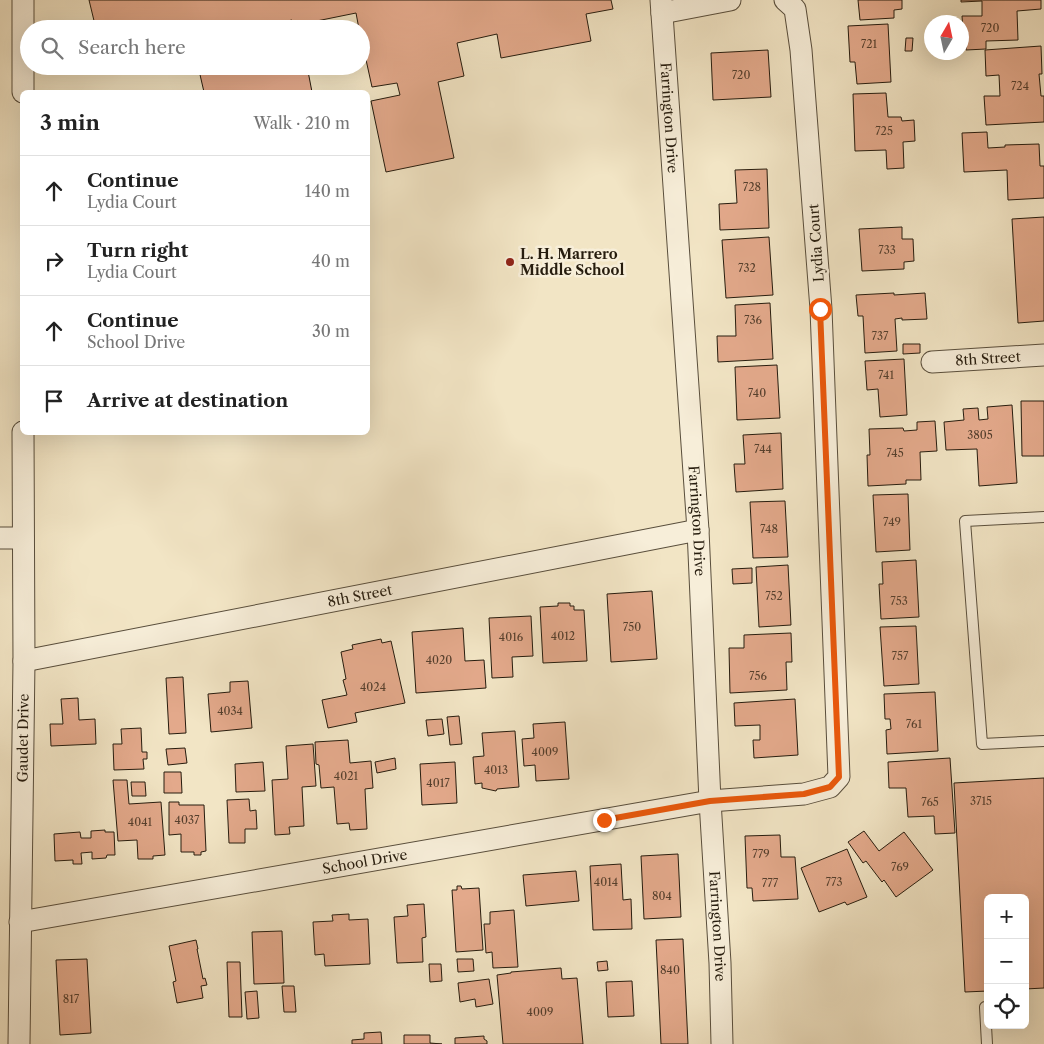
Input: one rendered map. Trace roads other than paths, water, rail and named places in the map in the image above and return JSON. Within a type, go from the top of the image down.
[{"type":"street","points":[[22,0],[22,20]]},
{"type":"street","points":[[661,6],[730,0]]},
{"type":"street","name":"Lydia Court","points":[[710,801],[804,794],[830,787],[839,777],[820,309],[801,50],[795,10],[785,0]]},
{"type":"street","name":"Farrington Drive","points":[[661,6],[698,530],[710,801],[720,963],[722,1044]]},
{"type":"street","points":[[23,75],[23,90]]},
{"type":"street","name":"8th Street","points":[[932,362],[1044,355]]},
{"type":"street","name":"Gaudet Drive","points":[[19,1044],[24,661],[23,435]]},
{"type":"street","name":"8th Street","points":[[24,661],[698,530]]},
{"type":"street","points":[[0,538],[23,538]]},
{"type":"street","name":"School Drive","points":[[20,922],[710,801]]},
{"type":"lane","points":[[1044,517],[965,522],[982,744],[1044,741]]},
{"type":"lane","points":[[986,1029],[986,1044]]},
{"type":"place","name":"L. H. Marrero Middle School","points":[[510,262]]}]
